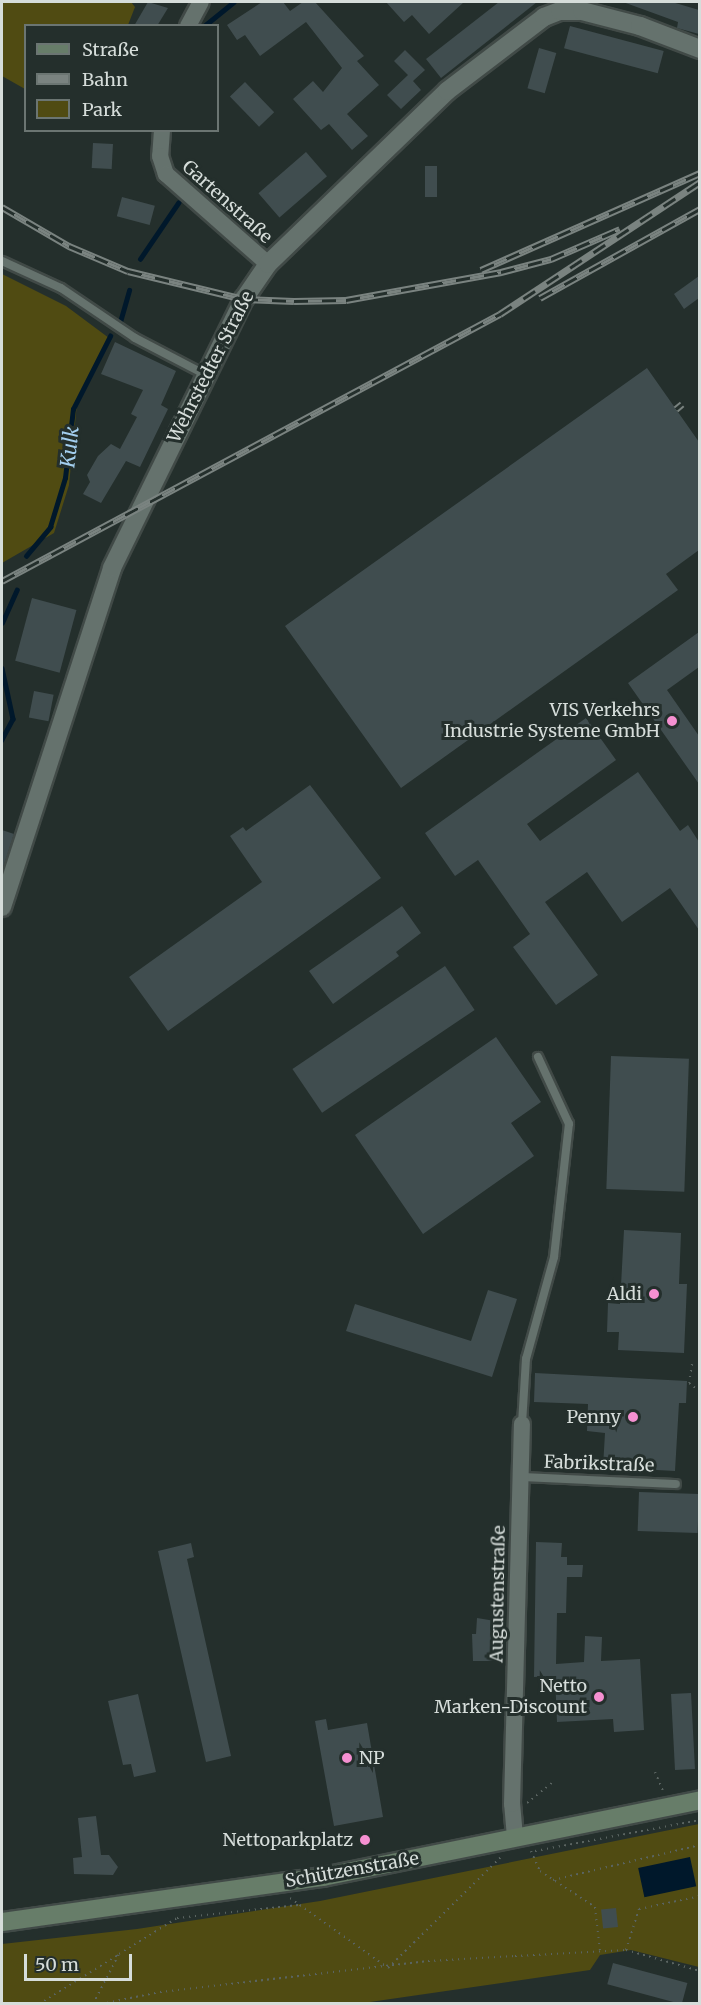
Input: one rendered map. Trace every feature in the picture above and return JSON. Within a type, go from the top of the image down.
[{"type":"main road","name":"Schützenstraße","points":[[2,1922],[270,1885],[518,1845],[699,1800]]},
{"type":"street","points":[[189,24],[201,2]]},
{"type":"street","name":"Wehrstedter Straße","points":[[2,908],[112,568],[244,299],[268,264],[398,135],[475,66],[558,6],[606,17],[699,49]]},
{"type":"street","name":"Gartenstraße","points":[[162,132],[160,156],[166,174],[268,264]]},
{"type":"street","name":"Augustenstraße","points":[[518,1845],[512,1807],[522,1424]]},
{"type":"lane","points":[[2,261],[61,288],[135,338],[206,375]]},
{"type":"lane","points":[[522,1424],[526,1359],[554,1257],[569,1124],[538,1057]]},
{"type":"lane","name":"Fabrikstraße","points":[[520,1477],[676,1484]]},
{"type":"path","points":[[692,1364],[689,1383],[698,1390]]},
{"type":"path","points":[[655,1772],[663,1791]]},
{"type":"path","points":[[512,1807],[525,1805],[553,1782]]},
{"type":"path","points":[[518,1845],[531,1851],[699,1820]]},
{"type":"path","points":[[518,1845],[531,1851],[540,1871],[595,1907],[600,1951]]},
{"type":"path","points":[[552,1880],[699,1845]]},
{"type":"path","points":[[388,1968],[502,1855]]},
{"type":"path","points":[[270,1885],[388,1968]]},
{"type":"path","points":[[626,1950],[639,1909],[699,1896]]},
{"type":"path","points":[[39,2004],[177,1918],[300,1905]]},
{"type":"path","points":[[101,2004],[160,1992],[428,1962],[600,1951],[626,1950],[699,1971]]},
{"type":"path","points":[[93,2004],[119,1954]]},
{"type":"path","points":[[659,2004],[664,2004]]},
{"type":"green space","points":[[2,2],[131,2],[135,7],[128,24],[24,24],[24,88],[2,76]]},
{"type":"green space","points":[[2,274],[66,306],[109,338],[77,403],[69,485],[54,533],[2,563]]},
{"type":"green space","points":[[699,1824],[699,1967],[631,1950],[600,1955],[590,1970],[363,2003],[2,2004],[2,1944],[137,1929],[320,1901]]},
{"type":"water","points":[[690,1857],[696,1886],[644,1897],[638,1868]]},
{"type":"building","points":[[148,2],[168,8],[158,24],[135,24]]},
{"type":"building","points":[[262,2],[283,2],[290,11],[303,2],[315,2],[364,56],[357,61],[379,85],[347,114],[368,136],[352,150],[329,124],[321,130],[293,99],[313,81],[323,92],[342,68],[306,22],[260,56],[245,35],[237,40],[227,25]]},
{"type":"building","points":[[386,2],[464,2],[429,34],[412,15],[404,22]]},
{"type":"building","points":[[499,2],[537,2],[441,78],[426,59]]},
{"type":"building","points":[[623,2],[672,2],[699,10],[699,34],[677,28],[678,22]]},
{"type":"building","points":[[570,26],[664,51],[658,73],[564,48]]},
{"type":"building","points":[[539,48],[556,53],[545,93],[527,88]]},
{"type":"building","points":[[405,50],[425,70],[413,81],[421,90],[401,109],[387,95],[408,75],[394,61]]},
{"type":"building","points":[[245,82],[274,112],[259,127],[230,97]]},
{"type":"building","points":[[93,143],[113,144],[112,169],[92,168]]},
{"type":"building","points":[[306,152],[327,176],[279,217],[258,193]]},
{"type":"building","points":[[425,166],[437,166],[437,197],[425,197]]},
{"type":"building","points":[[122,197],[155,206],[150,225],[117,216]]},
{"type":"building","points":[[699,276],[699,298],[684,309],[674,294]]},
{"type":"building","points":[[115,342],[176,371],[161,405],[168,409],[140,467],[126,461],[101,503],[83,494],[90,482],[87,475],[98,456],[111,444],[120,449],[137,417],[131,414],[143,390],[101,374]]},
{"type":"building","points":[[647,368],[699,442],[699,550],[666,574],[678,590],[401,788],[285,626]]},
{"type":"building","points":[[32,598],[76,610],[60,673],[15,661]]},
{"type":"building","name":"VIS Verkehrs Industrie Systeme GmbH","points":[[699,632],[699,667],[667,690],[699,736],[699,784],[628,683]]},
{"type":"building","points":[[34,691],[54,695],[48,721],[29,718]]},
{"type":"building","points":[[586,718],[616,760],[527,824],[540,841],[638,772],[680,831],[688,825],[699,842],[699,930],[670,888],[622,922],[587,872],[545,902],[598,975],[556,1005],[513,947],[530,934],[478,860],[455,876],[425,833]]},
{"type":"building","points":[[310,785],[381,878],[168,1031],[129,977],[262,882],[230,836],[243,827],[246,831]]},
{"type":"building","points":[[2,830],[14,834],[2,871]]},
{"type":"building","points":[[402,906],[421,933],[396,952],[399,956],[333,1004],[309,971]]},
{"type":"building","points":[[445,966],[475,1010],[322,1113],[292,1069]]},
{"type":"building","points":[[496,1037],[541,1102],[511,1123],[534,1156],[423,1234],[355,1135]]},
{"type":"building","points":[[611,1056],[689,1059],[684,1192],[606,1189]]},
{"type":"building","name":"Aldi","points":[[624,1230],[681,1233],[679,1284],[687,1284],[684,1353],[618,1350],[619,1332],[607,1332],[608,1303],[620,1304]]},
{"type":"building","points":[[488,1290],[517,1299],[492,1377],[346,1331],[355,1304],[471,1341]]},
{"type":"building","points":[[535,1373],[687,1381],[686,1403],[679,1403],[675,1471],[603,1467],[605,1433],[587,1431],[588,1404],[534,1402]]},
{"type":"building","points":[[639,1492],[699,1494],[698,1533],[638,1531]]},
{"type":"building","points":[[536,1542],[562,1543],[561,1557],[567,1557],[567,1565],[583,1565],[582,1577],[567,1577],[566,1613],[557,1613],[556,1664],[584,1662],[585,1636],[602,1637],[601,1661],[640,1659],[644,1730],[614,1732],[613,1719],[557,1722],[555,1676],[534,1677]]},
{"type":"building","points":[[191,1543],[194,1557],[187,1559],[231,1756],[206,1762],[158,1551]]},
{"type":"building","points":[[477,1618],[501,1622],[499,1661],[473,1661],[472,1634],[476,1634]]},
{"type":"building","points":[[691,1693],[695,1769],[675,1770],[671,1694]]},
{"type":"building","points":[[138,1694],[156,1772],[134,1777],[131,1764],[123,1765],[108,1701]]},
{"type":"building","name":"NP","points":[[326,1719],[328,1730],[367,1723],[383,1817],[334,1826],[315,1721]]},
{"type":"building","points":[[96,1816],[101,1855],[109,1855],[118,1867],[113,1875],[74,1874],[73,1858],[82,1857],[78,1818]]},
{"type":"building","points":[[616,1908],[618,1927],[603,1928],[601,1910]]},
{"type":"building","points":[[613,1963],[687,1983],[682,2004],[607,1984]]},
{"type":"waterway","name":"Kulk","points":[[206,24],[234,2]]},
{"type":"waterway","name":"Kulk","points":[[140,259],[178,203]]},
{"type":"waterway","name":"Kulk","points":[[120,322],[129,290]]},
{"type":"waterway","name":"Kulk","points":[[26,556],[50,527],[65,478],[73,409],[110,336]]},
{"type":"waterway","name":"Kulk","points":[[2,623],[17,590]]},
{"type":"waterway","name":"Kulk","points":[[2,668],[13,719],[2,740]]},
{"type":"railway","points":[[481,270],[700,173]]},
{"type":"railway","points":[[2,581],[500,314],[700,182]]},
{"type":"railway","points":[[2,207],[69,246],[128,271],[244,299],[294,301],[346,300],[501,272],[551,259],[620,229]]},
{"type":"railway","points":[[540,298],[700,209]]},
{"type":"railway","points":[[676,409],[682,404]]},
{"type":"place","name":"VIS Verkehrs Industrie Systeme GmbH","points":[[672,721]]},
{"type":"place","name":"Aldi","points":[[654,1294]]},
{"type":"place","name":"Penny","points":[[633,1417]]},
{"type":"place","name":"Netto Marken-Discount","points":[[599,1697]]},
{"type":"place","name":"NP","points":[[347,1758]]},
{"type":"place","name":"Nettoparkplatz","points":[[365,1840]]}]
